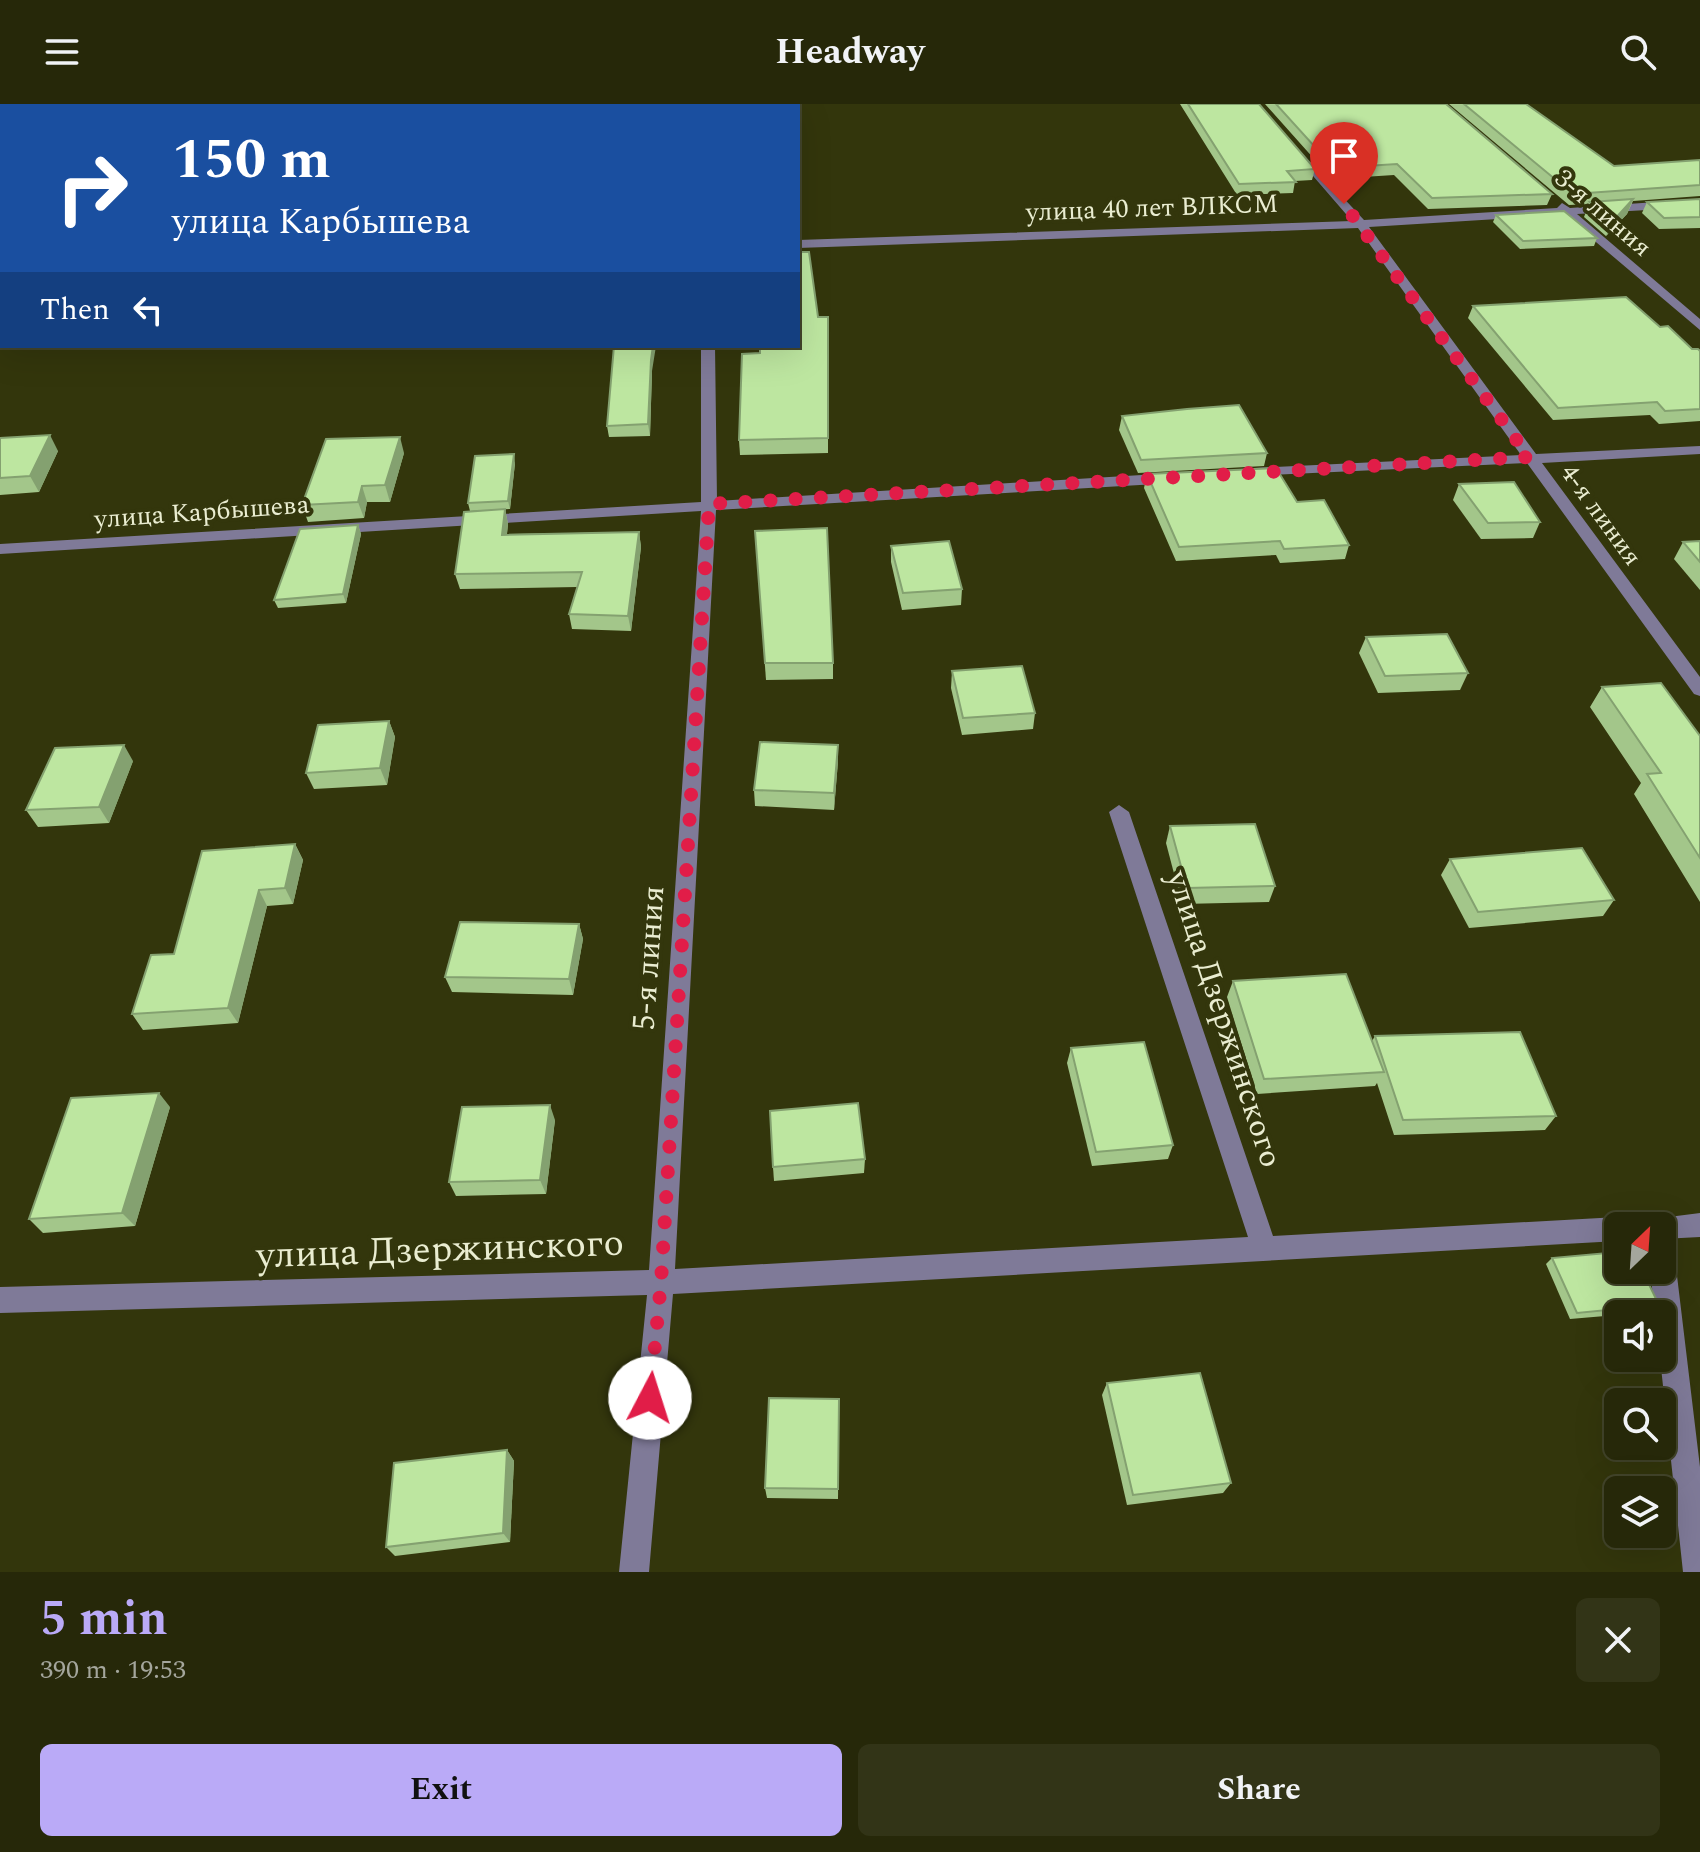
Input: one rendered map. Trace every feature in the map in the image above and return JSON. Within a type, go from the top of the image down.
[{"type":"street","name":"4-я линия","points":[[1285,137],[1361,224],[1700,690]]},
{"type":"street","name":"3-я линия","points":[[1555,201],[1700,326]]},
{"type":"street","name":"улица 40 лет ВЛКСМ","points":[[800,244],[1361,224],[1700,203]]},
{"type":"street","name":"5-я линия","points":[[634,1572],[661,1282],[709,504],[708,348]]},
{"type":"street","points":[[1229,475],[1700,450]]},
{"type":"street","name":"улица Карбышева","points":[[0,549],[1198,476]]},
{"type":"street","name":"улица Дзержинского","points":[[1119,812],[1265,1249]]},
{"type":"street","points":[[1676,1226],[1700,1225]]},
{"type":"street","name":"улица Дзержинского","points":[[0,1300],[661,1282],[1604,1230]]},
{"type":"street","points":[[1665,1284],[1698,1572]]},
{"type":"building","points":[[1188,104],[1259,104],[1315,169],[1287,171],[1296,182],[1239,184]]},
{"type":"building","points":[[1276,104],[1446,104],[1552,194],[1432,198],[1397,164],[1334,168]]},
{"type":"building","points":[[1464,104],[1526,104],[1614,166],[1700,160],[1700,185],[1573,194]]},
{"type":"building","points":[[1633,199],[1613,221],[1590,202]]},
{"type":"building","points":[[1700,199],[1700,217],[1664,218],[1647,202]]},
{"type":"building","points":[[1564,211],[1597,238],[1523,241],[1496,215]]},
{"type":"building","points":[[800,252],[809,252],[818,317],[828,317],[828,438],[739,440],[742,354],[760,353],[760,348],[800,348]]},
{"type":"building","points":[[1626,297],[1660,327],[1668,326],[1692,349],[1700,351],[1700,409],[1665,411],[1657,402],[1558,408],[1473,306]]},
{"type":"building","points":[[614,348],[653,348],[648,424],[607,426]]},
{"type":"building","points":[[1239,405],[1267,453],[1141,460],[1122,416],[1187,409]]},
{"type":"building","points":[[50,435],[30,476],[0,478],[0,438]]},
{"type":"building","points":[[400,437],[385,485],[362,486],[358,502],[302,505],[326,439]]},
{"type":"building","points":[[514,454],[508,501],[468,503],[475,456]]},
{"type":"building","points":[[1276,468],[1297,502],[1324,500],[1349,545],[1284,549],[1280,541],[1179,547],[1147,474]]},
{"type":"building","points":[[1514,482],[1540,522],[1488,523],[1459,484]]},
{"type":"building","points":[[505,509],[502,535],[639,532],[628,616],[569,614],[582,572],[455,574],[464,512]]},
{"type":"building","points":[[358,525],[343,594],[274,600],[300,529]]},
{"type":"building","points":[[827,528],[833,663],[765,663],[755,531]]},
{"type":"building","points":[[949,541],[962,589],[903,593],[891,546]]},
{"type":"building","points":[[1700,541],[1700,562],[1683,542]]},
{"type":"building","points":[[1447,634],[1468,673],[1385,676],[1366,637]]},
{"type":"building","points":[[1022,666],[1035,713],[963,718],[952,671]]},
{"type":"building","points":[[1661,683],[1700,736],[1700,858],[1647,774],[1661,773],[1602,687]]},
{"type":"building","points":[[389,721],[380,768],[306,773],[318,725]]},
{"type":"building","points":[[760,742],[838,745],[834,793],[754,790]]},
{"type":"building","points":[[124,745],[99,807],[26,810],[55,748]]},
{"type":"building","points":[[1255,824],[1275,886],[1187,888],[1170,826]]},
{"type":"building","points":[[295,844],[285,888],[259,890],[228,1008],[132,1014],[151,955],[174,954],[202,851]]},
{"type":"building","points":[[1582,848],[1614,900],[1478,912],[1450,859]]},
{"type":"building","points":[[460,922],[579,924],[569,979],[445,977]]},
{"type":"building","points":[[1346,974],[1384,1072],[1264,1079],[1233,981]]},
{"type":"building","points":[[1520,1032],[1556,1116],[1403,1120],[1375,1036]]},
{"type":"building","points":[[1144,1042],[1173,1145],[1096,1152],[1071,1048]]},
{"type":"building","points":[[159,1093],[122,1213],[29,1219],[71,1098]]},
{"type":"building","points":[[858,1103],[865,1159],[773,1167],[770,1111]]},
{"type":"building","points":[[550,1105],[540,1180],[449,1182],[462,1107]]},
{"type":"building","points":[[1604,1253],[1604,1284],[1649,1284],[1657,1300],[1604,1300],[1604,1310],[1577,1313],[1552,1258]]},
{"type":"building","points":[[1200,1373],[1231,1483],[1133,1495],[1107,1383]]},
{"type":"building","points":[[769,1398],[839,1399],[838,1489],[765,1488]]},
{"type":"building","points":[[507,1450],[503,1533],[386,1547],[394,1463]]},
{"type":"route","points":[[650,1398],[661,1282],[709,504],[1529,457],[1344,204]]}]
